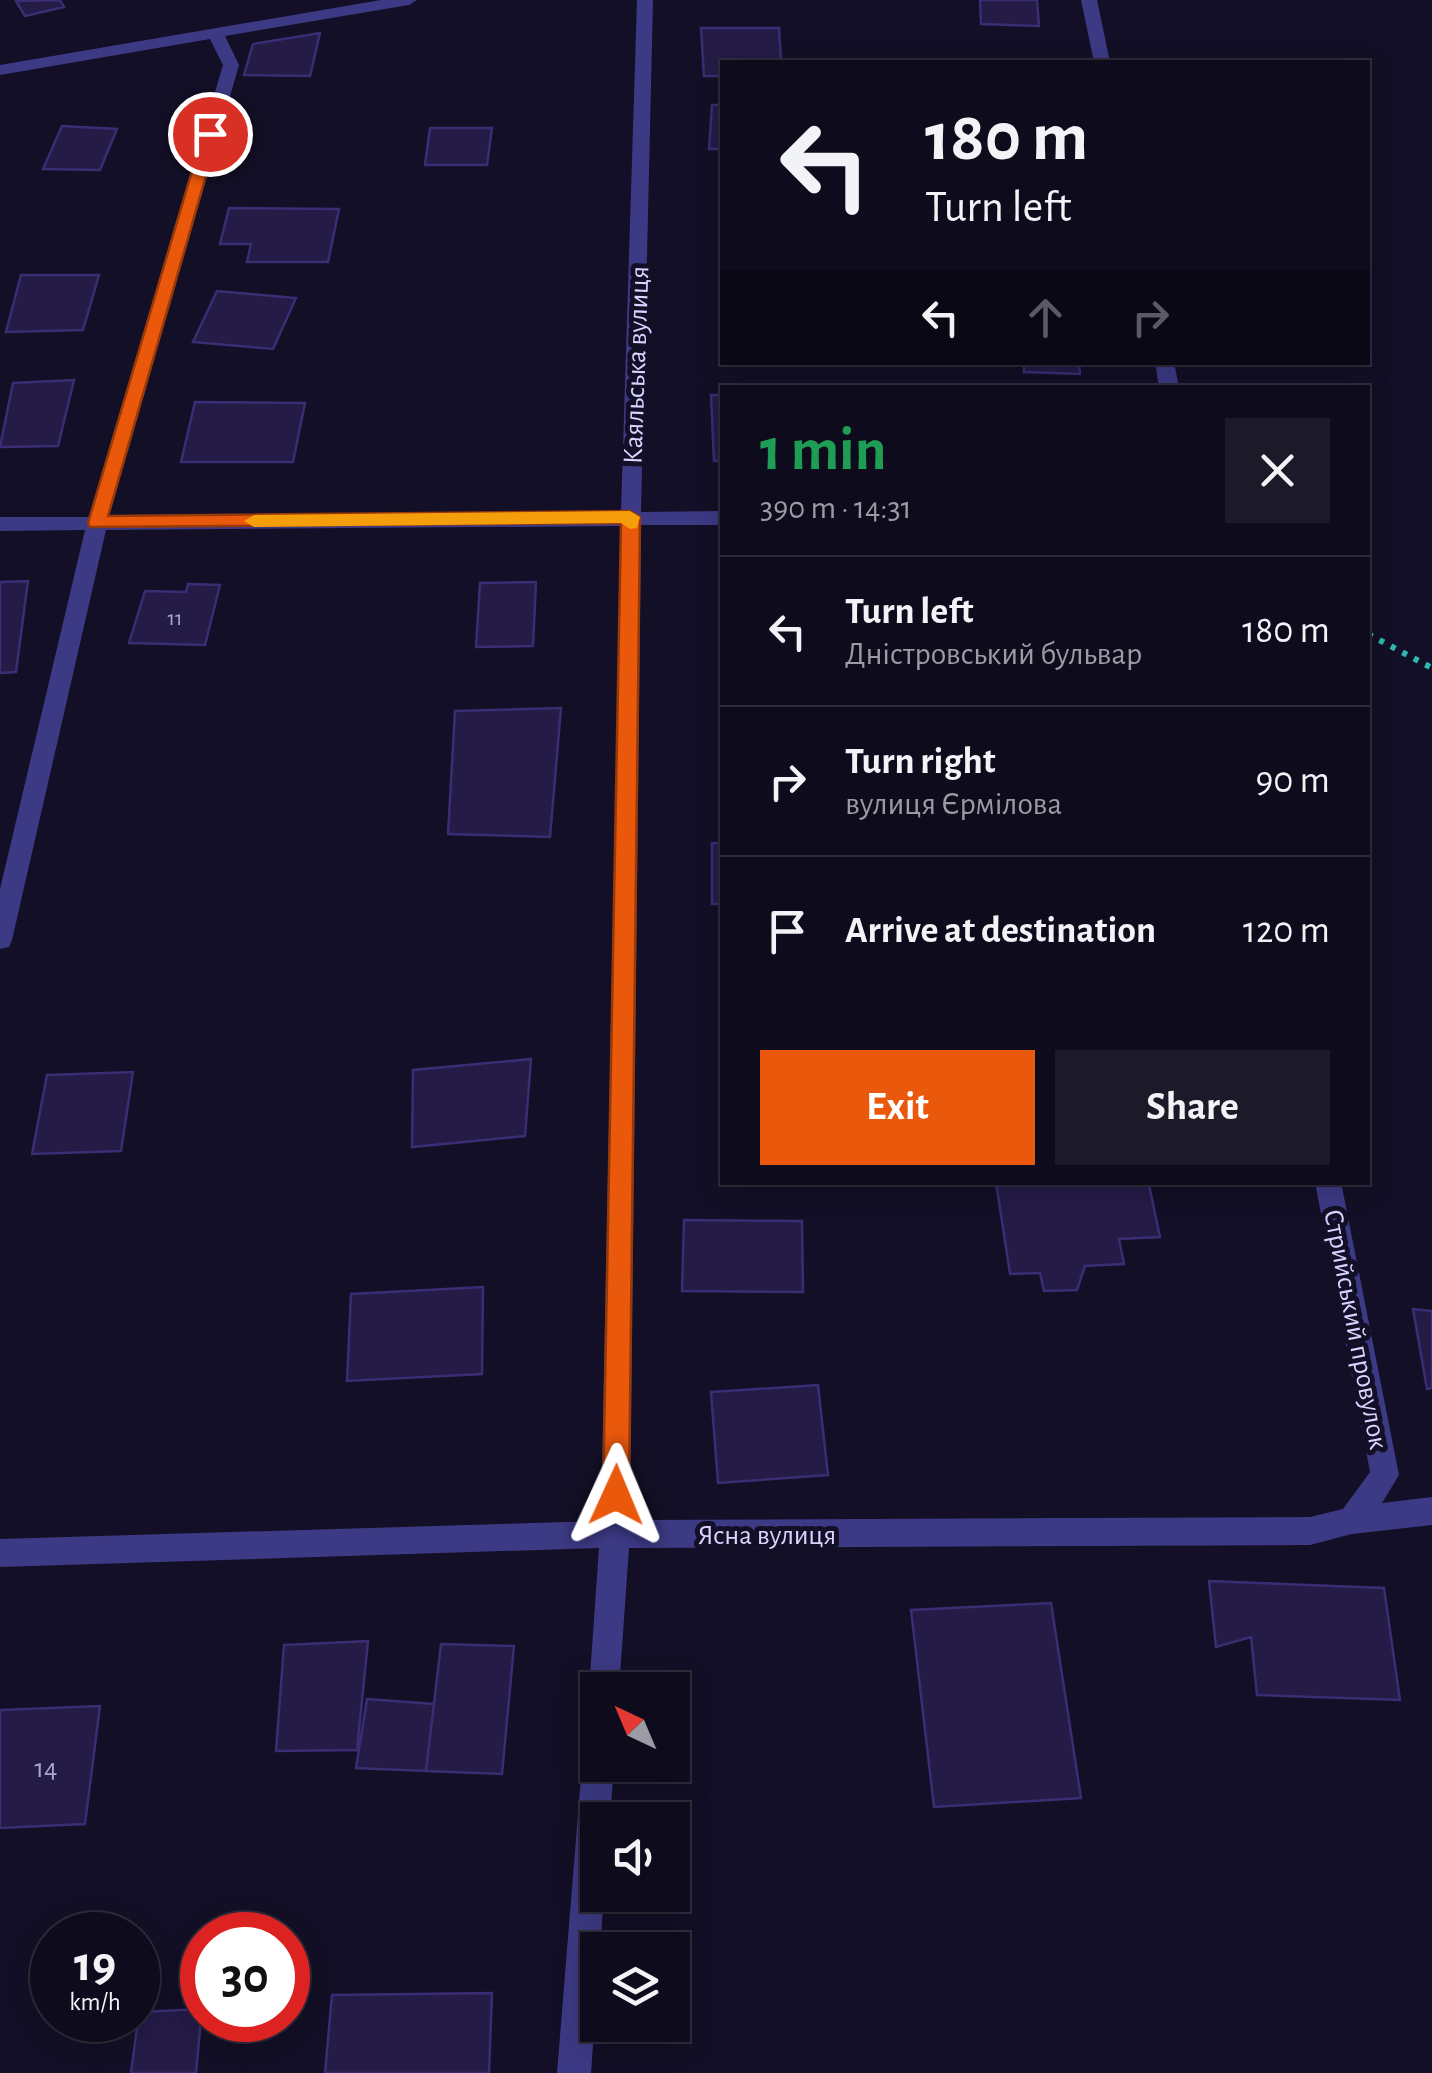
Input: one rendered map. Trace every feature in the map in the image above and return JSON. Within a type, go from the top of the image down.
[{"type":"street","points":[[0,70],[217,36],[409,0]]},
{"type":"street","name":"Каяльська вулиця","points":[[605,1672],[616,1534],[630,517],[645,0]]},
{"type":"street","points":[[1089,0],[1102,60]]},
{"type":"street","points":[[0,940],[97,523],[231,64],[217,36]]},
{"type":"street","points":[[0,524],[720,518]]},
{"type":"street","name":"Стрийський провулок","points":[[1329,1185],[1386,1475],[1352,1520]]},
{"type":"street","name":"Ясна вулиця","points":[[0,1554],[616,1534],[1310,1531],[1352,1520],[1432,1511]]},
{"type":"street","points":[[574,2073],[597,1782]]},
{"type":"path","points":[[1370,635],[1432,668]]},
{"type":"building","points":[[60,0],[64,7],[25,16],[16,1]]},
{"type":"building","points":[[980,0],[1037,0],[1039,26],[981,24]]},
{"type":"building","points":[[701,28],[779,28],[781,60],[720,60],[720,76],[704,76]]},
{"type":"building","points":[[320,33],[310,76],[244,75],[253,44]]},
{"type":"building","points":[[712,105],[720,105],[720,149],[709,149]]},
{"type":"building","points":[[62,126],[117,129],[100,170],[43,169]]},
{"type":"building","points":[[430,128],[492,128],[487,165],[425,165]]},
{"type":"building","points":[[229,208],[339,209],[328,262],[247,262],[251,244],[220,244]]},
{"type":"building","points":[[21,275],[99,275],[83,330],[6,332]]},
{"type":"building","points":[[217,291],[296,298],[273,349],[193,342]]},
{"type":"building","points":[[1024,365],[1079,365],[1080,374],[1024,372]]},
{"type":"building","points":[[74,380],[58,446],[0,447],[13,383]]},
{"type":"building","points":[[711,395],[720,395],[720,461],[714,461]]},
{"type":"building","points":[[195,402],[305,403],[293,462],[181,462]]},
{"type":"building","points":[[28,581],[16,672],[0,673],[0,582]]},
{"type":"building","points":[[536,582],[533,646],[476,647],[480,583]]},
{"type":"building","points":[[188,584],[220,585],[205,645],[129,643],[145,591],[186,592]]},
{"type":"building","points":[[561,708],[550,837],[448,834],[455,711]]},
{"type":"building","points":[[712,843],[720,843],[720,904],[712,904]]},
{"type":"building","points":[[531,1059],[525,1136],[412,1147],[413,1070]]},
{"type":"building","points":[[133,1072],[121,1151],[32,1154],[47,1075]]},
{"type":"building","points":[[996,1185],[1149,1185],[1160,1237],[1119,1239],[1124,1264],[1085,1266],[1077,1290],[1044,1291],[1040,1273],[1010,1274]]},
{"type":"building","points":[[684,1220],[802,1221],[803,1292],[682,1291]]},
{"type":"building","points":[[483,1287],[482,1374],[347,1381],[351,1294]]},
{"type":"building","points":[[1413,1309],[1432,1311],[1432,1388],[1427,1389]]},
{"type":"building","points":[[818,1385],[828,1475],[718,1483],[711,1392]]},
{"type":"building","points":[[1209,1581],[1384,1588],[1400,1700],[1257,1695],[1251,1637],[1216,1647]]},
{"type":"building","points":[[1051,1603],[1081,1798],[934,1807],[911,1610]]},
{"type":"building","points":[[368,1641],[357,1750],[276,1751],[284,1645]]},
{"type":"building","points":[[441,1644],[514,1646],[502,1774],[426,1771]]},
{"type":"building","points":[[367,1699],[434,1704],[426,1771],[356,1768]]},
{"type":"building","points":[[100,1706],[85,1824],[0,1828],[0,1710]]},
{"type":"building","points":[[492,1993],[489,2073],[325,2073],[332,1995]]},
{"type":"building","points":[[180,2010],[180,2042],[199,2042],[196,2073],[131,2073],[135,2042],[160,2042],[160,2011]]},
{"type":"slow traffic","points":[[254,521],[630,517],[630,523]]},
{"type":"route","points":[[210,134],[97,523],[630,517],[616,1495]]}]
